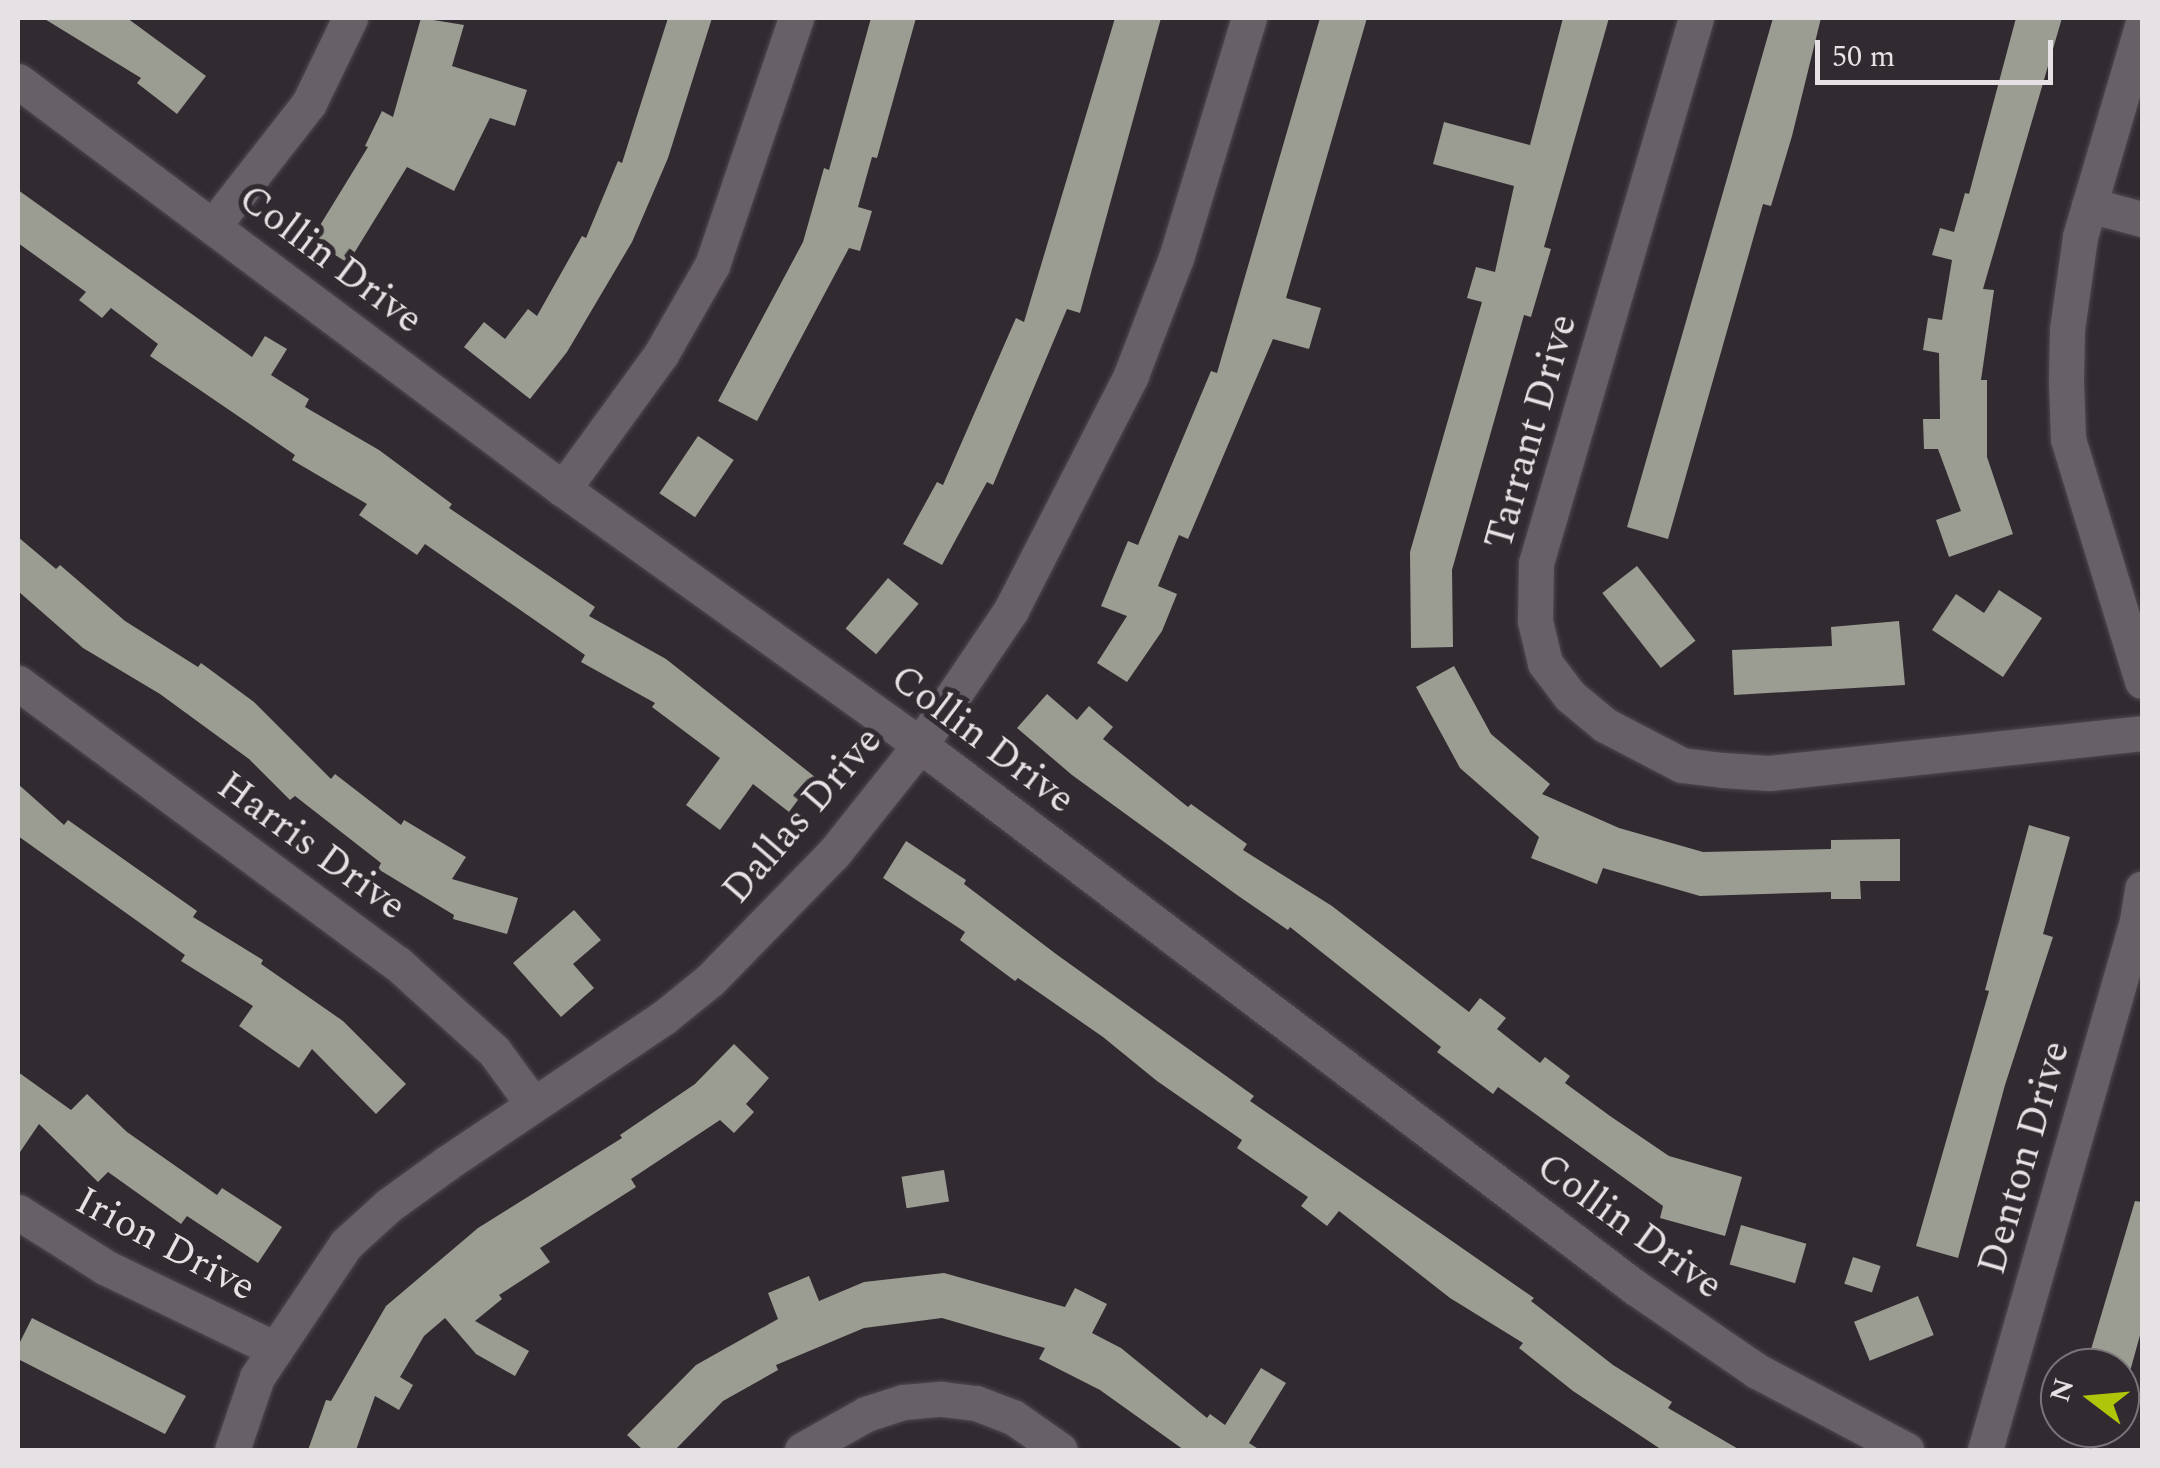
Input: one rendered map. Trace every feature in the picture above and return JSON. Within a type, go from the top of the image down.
[{"type":"street","points":[[214,226],[309,104],[350,18]]},
{"type":"street","points":[[562,489],[661,354],[712,265],[796,18]]},
{"type":"street","name":"Dallas Drive","points":[[232,1450],[256,1377],[346,1244],[389,1205],[532,1103],[664,1018],[710,980],[834,854],[920,745],[1010,610],[1132,375],[1176,258],[1249,18]]},
{"type":"street","name":"Tarrant Drive","points":[[1696,18],[1536,563],[1534,620],[1545,663],[1570,696],[1605,726],[1682,766],[1768,773],[2142,733]]},
{"type":"street","points":[[2142,26],[2089,205],[2067,329],[2068,439],[2142,680]]},
{"type":"street","name":"Collin Drive","points":[[18,81],[562,489],[920,745],[1636,1288],[1758,1371],[1906,1450]]},
{"type":"street","points":[[2089,205],[2142,220]]},
{"type":"street","name":"Harris Drive","points":[[18,683],[397,963],[494,1051],[532,1103]]},
{"type":"street","name":"Denton Drive","points":[[1984,1450],[2132,940],[2142,888]]},
{"type":"street","name":"Irion Drive","points":[[18,1212],[122,1276],[275,1348]]},
{"type":"street","points":[[802,1450],[866,1414],[904,1402],[942,1399],[976,1403],[1013,1417],[1060,1450]]},
{"type":"building","points":[[43,18],[127,18],[206,76],[177,114],[137,83],[141,78]]},
{"type":"building","points":[[421,18],[464,25],[452,66],[527,90],[515,126],[490,118],[454,191],[407,167],[348,263],[311,240],[368,147],[365,146],[382,111],[393,117]]},
{"type":"building","points":[[668,18],[712,18],[668,158],[632,242],[567,352],[530,399],[464,347],[484,322],[505,339],[528,309],[537,316],[582,236],[586,238],[618,161],[622,163]]},
{"type":"building","points":[[871,18],[916,18],[877,158],[872,157],[858,207],[872,211],[860,251],[849,248],[757,421],[718,401],[803,242],[824,168],[829,170]]},
{"type":"building","points":[[1115,18],[1161,18],[1080,313],[1067,309],[993,485],[987,482],[942,565],[903,544],[937,482],[943,485],[1016,318],[1024,322]]},
{"type":"building","points":[[1320,18],[1367,18],[1286,298],[1321,308],[1309,349],[1273,339],[1188,539],[1179,535],[1158,586],[1177,594],[1162,631],[1127,682],[1097,663],[1127,616],[1101,606],[1128,541],[1138,545],[1211,371],[1217,373]]},
{"type":"building","points":[[1563,18],[1609,18],[1544,247],[1551,249],[1531,317],[1524,315],[1452,570],[1453,647],[1411,648],[1410,552],[1482,302],[1467,298],[1476,267],[1495,272],[1514,186],[1433,164],[1444,122],[1530,145]]},
{"type":"building","points":[[1773,18],[1821,18],[1792,136],[1771,206],[1763,204],[1668,539],[1627,527]]},
{"type":"building","points":[[2016,18],[2062,18],[1983,289],[1994,290],[1981,380],[1987,380],[1987,457],[2013,534],[1949,557],[1936,520],[1961,511],[1938,449],[1924,449],[1923,419],[1940,419],[1939,353],[1923,350],[1928,318],[1942,320],[1952,260],[1932,255],[1940,228],[1954,232],[1965,193],[1969,194]]},
{"type":"building","points":[[18,190],[252,357],[265,336],[287,349],[271,375],[309,399],[305,407],[379,450],[452,504],[449,508],[595,607],[589,616],[666,659],[815,777],[789,812],[753,784],[720,830],[686,805],[720,758],[652,707],[655,703],[581,662],[585,655],[425,544],[417,555],[359,515],[367,504],[292,460],[295,455],[150,356],[158,344],[111,308],[102,318],[79,300],[86,292],[18,243]]},
{"type":"building","points":[[698,436],[734,460],[695,517],[659,493]]},
{"type":"building","points":[[18,537],[56,569],[60,565],[125,621],[198,667],[201,663],[254,702],[331,779],[335,774],[401,825],[404,820],[466,857],[452,879],[518,898],[507,934],[453,919],[454,915],[378,869],[381,863],[295,796],[290,800],[249,759],[160,694],[83,648],[18,591]]},
{"type":"building","points":[[1637,566],[1695,641],[1661,668],[1602,593]]},
{"type":"building","points":[[888,578],[919,604],[876,654],[846,629]]},
{"type":"building","points":[[1999,590],[2042,618],[2003,677],[1932,630],[1956,594],[1984,613]]},
{"type":"building","points":[[1899,621],[1905,685],[1734,695],[1732,650],[1832,646],[1831,627]]},
{"type":"building","points":[[1454,666],[1491,734],[1550,784],[1542,794],[1619,828],[1703,852],[1831,849],[1831,840],[1900,839],[1900,881],[1860,881],[1861,899],[1831,899],[1831,892],[1700,896],[1603,868],[1597,884],[1531,858],[1539,837],[1460,768],[1416,687]]},
{"type":"building","points":[[1047,694],[1077,720],[1089,706],[1113,727],[1103,739],[1188,807],[1191,804],[1247,844],[1243,850],[1332,906],[1469,1012],[1480,998],[1506,1018],[1497,1029],[1540,1063],[1545,1057],[1570,1076],[1565,1083],[1610,1116],[1669,1156],[1742,1177],[1725,1236],[1660,1218],[1663,1206],[1498,1087],[1493,1094],[1437,1052],[1441,1047],[1290,927],[1288,930],[1237,895],[1072,775],[1017,728]]},
{"type":"building","points":[[18,784],[64,825],[68,820],[197,911],[193,917],[263,960],[261,964],[343,1021],[406,1084],[376,1114],[312,1049],[299,1068],[239,1026],[253,1006],[181,961],[185,955],[18,836]]},
{"type":"building","points":[[2029,825],[2070,837],[2043,934],[2053,937],[2005,1085],[1958,1258],[1916,1246],[1989,991],[1985,990]]},
{"type":"building","points":[[906,841],[966,880],[964,884],[1056,954],[1254,1096],[1250,1101],[1534,1298],[1531,1301],[1613,1365],[1672,1402],[1668,1408],[1740,1450],[1662,1450],[1573,1391],[1519,1348],[1523,1343],[1450,1298],[1339,1211],[1327,1226],[1301,1206],[1308,1197],[1237,1148],[1242,1140],[1157,1081],[1103,1037],[1018,978],[1015,981],[960,940],[965,932],[883,878]]},
{"type":"building","points":[[574,910],[601,940],[573,964],[594,988],[561,1017],[513,963]]},
{"type":"building","points":[[734,1044],[769,1078],[746,1104],[754,1112],[734,1133],[720,1120],[631,1179],[636,1187],[540,1248],[550,1262],[499,1295],[502,1299],[475,1321],[529,1351],[515,1376],[476,1354],[445,1318],[424,1336],[400,1377],[413,1385],[399,1410],[375,1396],[356,1450],[308,1450],[326,1400],[331,1401],[386,1306],[478,1228],[622,1138],[620,1135],[695,1084]]},
{"type":"building","points":[[18,1072],[71,1110],[87,1094],[127,1132],[217,1195],[222,1188],[282,1227],[258,1263],[187,1216],[181,1224],[108,1172],[98,1182],[39,1124],[18,1155]]},
{"type":"building","points":[[944,1170],[949,1202],[907,1208],[902,1177]]},
{"type":"building","points":[[2135,1201],[2142,1202],[2142,1328],[2136,1348],[2091,1348]]},
{"type":"building","points":[[1741,1225],[1806,1244],[1795,1283],[1730,1264]]},
{"type":"building","points":[[1853,1257],[1881,1266],[1872,1293],[1844,1284]]},
{"type":"building","points":[[944,1273],[1065,1307],[1075,1288],[1107,1304],[1092,1333],[1121,1348],[1207,1418],[1210,1414],[1225,1425],[1261,1368],[1286,1383],[1249,1443],[1260,1450],[1184,1450],[1100,1390],[1039,1359],[1045,1348],[942,1318],[864,1328],[776,1365],[778,1370],[723,1401],[675,1450],[643,1450],[627,1435],[696,1365],[778,1319],[768,1293],[809,1276],[819,1301],[864,1282]]},
{"type":"building","points":[[1918,1296],[1934,1335],[1870,1361],[1854,1322]]},
{"type":"building","points":[[32,1318],[186,1396],[165,1434],[18,1359],[18,1346]]}]
